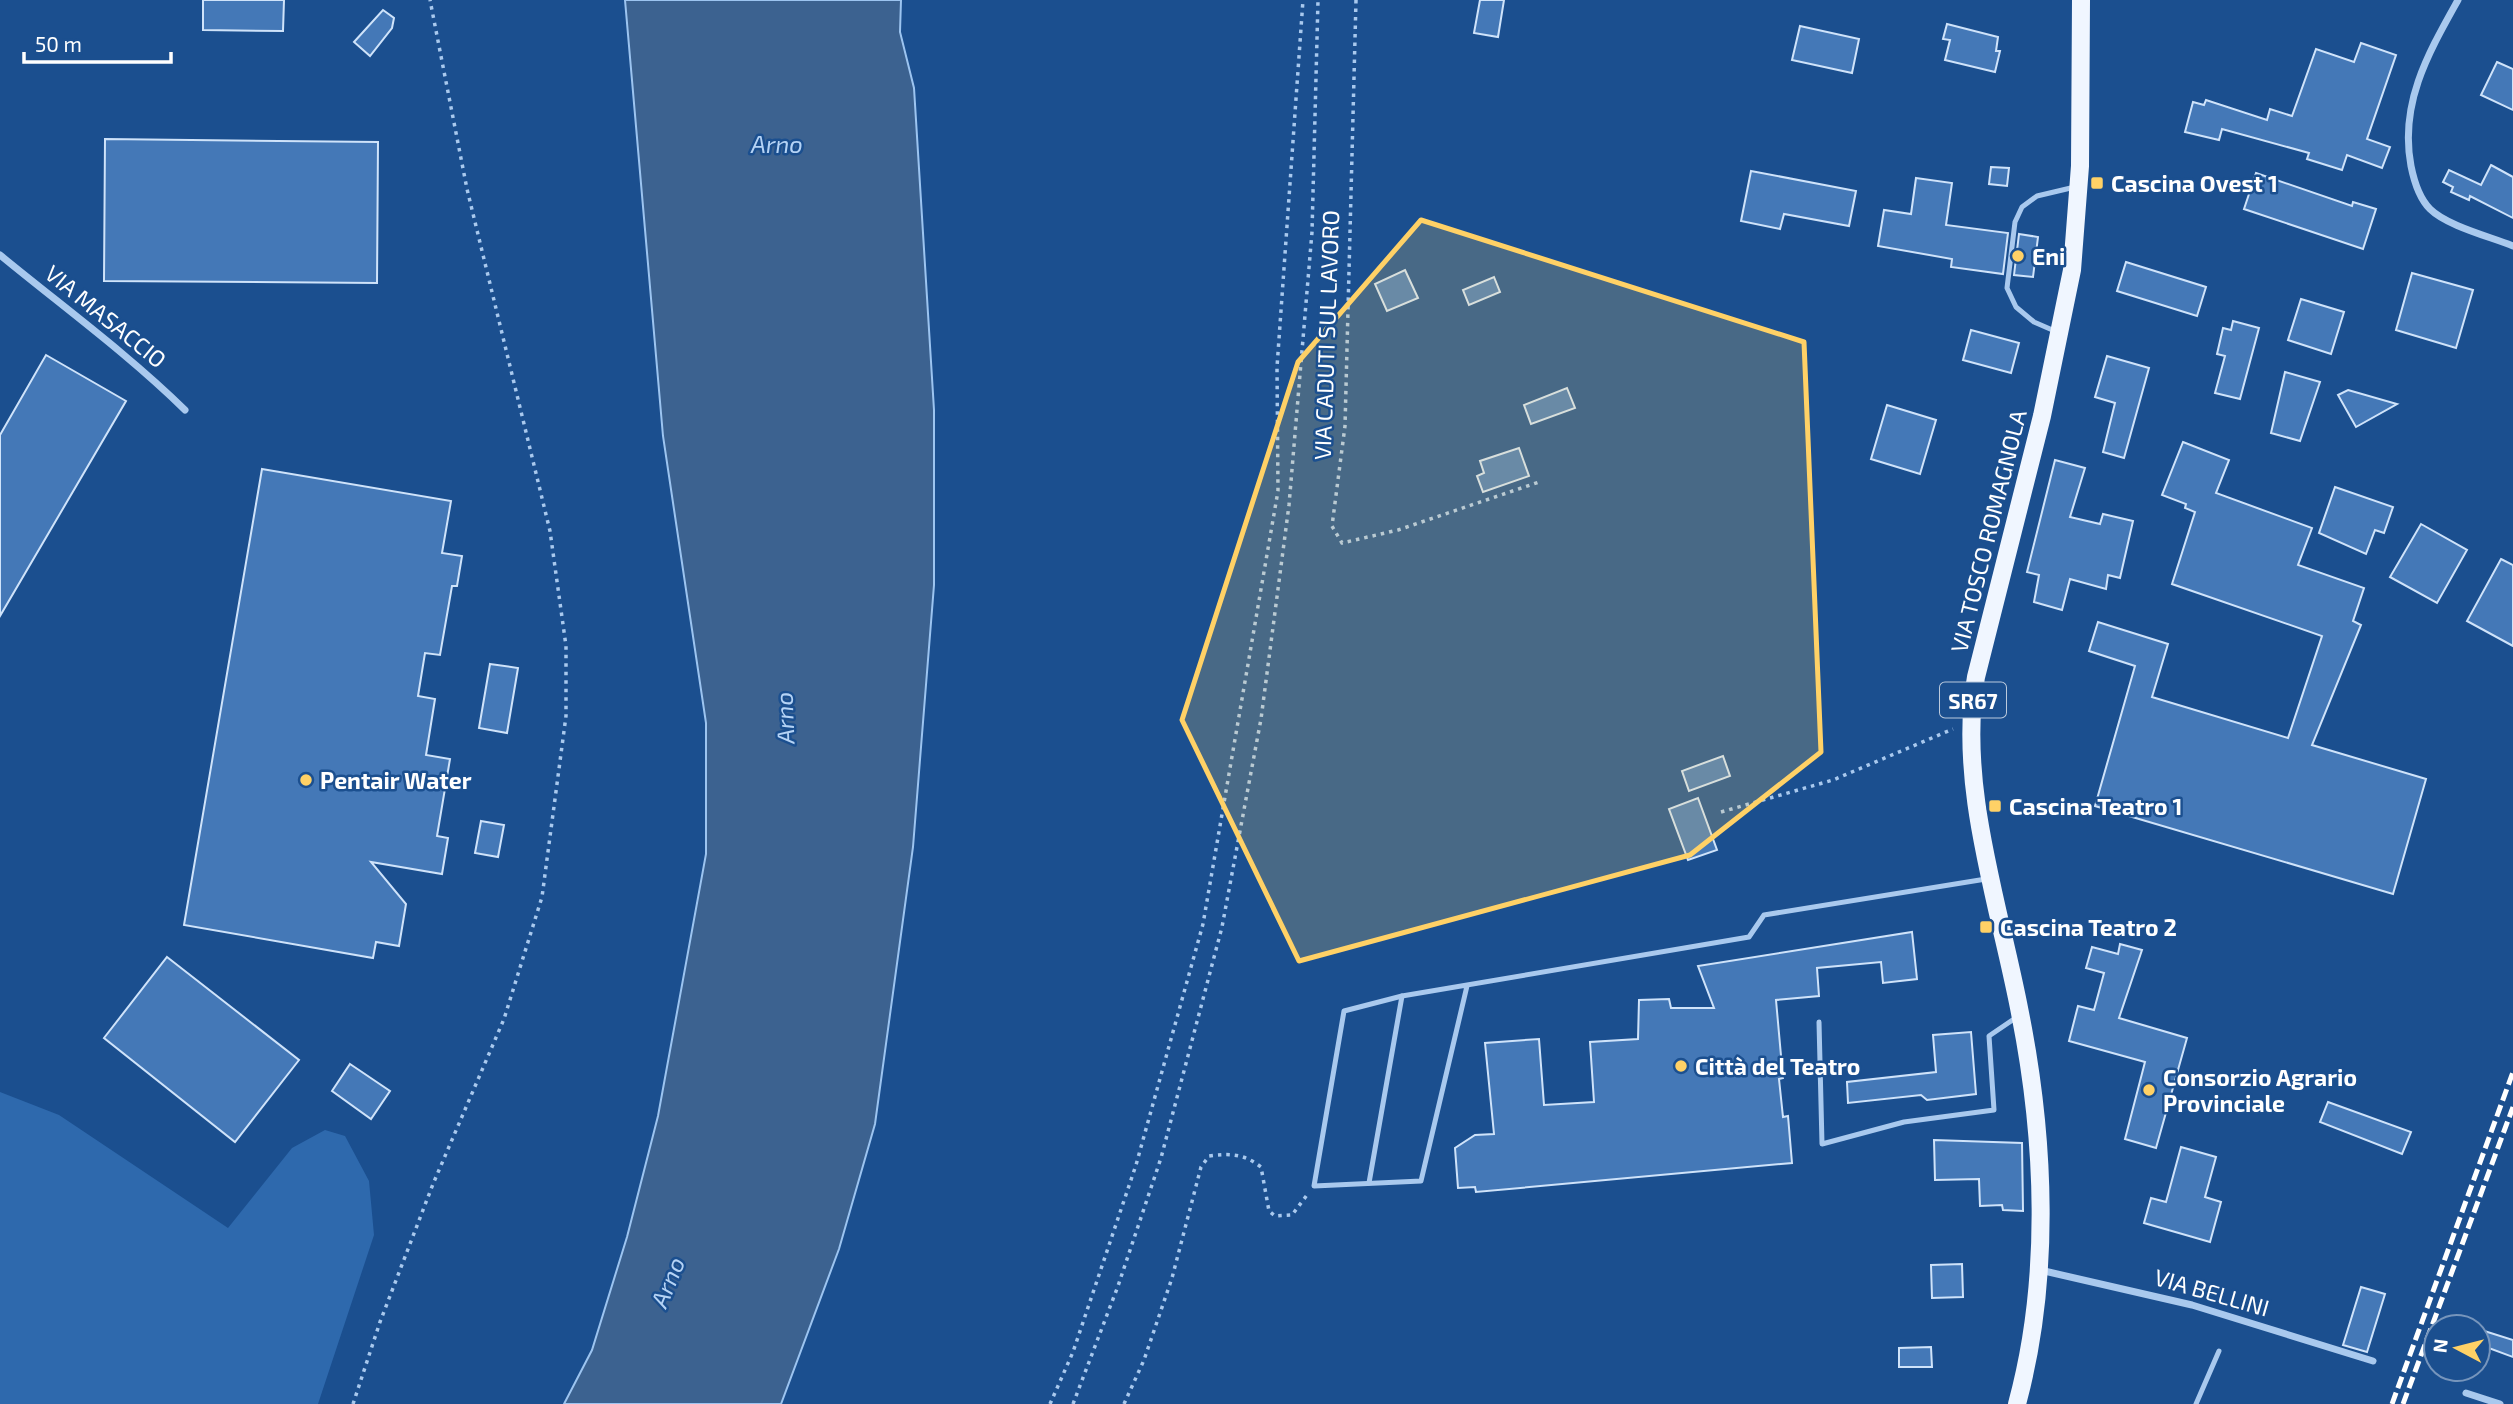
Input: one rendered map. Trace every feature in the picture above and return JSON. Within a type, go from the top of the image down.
[{"type":"main road","name":"VIA TOSCO ROMAGNOLA","points":[[2017,1404],[2028,1354],[2037,1270],[2038,1142],[2021,1015],[1978,810],[1972,720],[1976,677],[2060,333],[2072,270],[2078,186],[2081,0]]},
{"type":"street","points":[[2458,0],[2425,59],[2415,89],[2407,130],[2412,172],[2419,193],[2431,209],[2443,218],[2513,246]]},
{"type":"street","name":"VIA MASACCIO","points":[[0,255],[145,371],[185,410]]},
{"type":"street","name":"VIA BELLINI","points":[[2037,1270],[2192,1306],[2373,1361]]},
{"type":"street","points":[[2466,1392],[2500,1404]]},
{"type":"lane","points":[[2060,333],[2034,322],[2016,307],[2007,288],[2015,222],[2022,207],[2037,196],[2078,186]]},
{"type":"lane","points":[[1467,986],[1421,1181],[1314,1186],[1344,1011],[1402,996],[1749,937],[1764,915],[1992,878]]},
{"type":"lane","points":[[1369,1183],[1402,996]]},
{"type":"lane","points":[[1819,1022],[1822,1144],[1904,1122],[1994,1110],[1989,1035],[2021,1015]]},
{"type":"lane","points":[[2196,1404],[2219,1352]]},
{"type":"path","points":[[353,1404],[380,1322],[424,1209],[508,1007],[542,897],[566,716],[566,646],[551,531],[467,189],[430,0]]},
{"type":"path","points":[[1050,1404],[1073,1353],[1136,1165],[1203,923],[1278,491],[1277,367],[1303,0]]},
{"type":"path","points":[[1073,1404],[1118,1286],[1161,1158],[1222,927],[1261,719],[1289,505],[1312,232],[1318,0]]},
{"type":"path","name":"VIA CADUTI SUL LAVORO","points":[[1356,0],[1345,426],[1332,526],[1342,543],[1398,530],[1542,481]]},
{"type":"path","points":[[1721,812],[1833,780],[1972,720]]},
{"type":"path","points":[[1124,1404],[1144,1360],[1172,1278],[1201,1167],[1209,1156],[1229,1153],[1247,1156],[1261,1167],[1269,1211],[1275,1216],[1292,1215],[1314,1186]]},
{"type":"highlighted area","points":[[1421,220],[1804,342],[1821,752],[1690,855],[1299,961],[1182,720],[1298,362]]},
{"type":"shaded area","points":[[0,1092],[59,1115],[228,1228],[292,1148],[325,1130],[345,1136],[369,1181],[374,1235],[318,1404],[0,1404]]},
{"type":"water","name":"Arno","points":[[625,0],[901,0],[900,32],[914,88],[934,410],[934,585],[913,847],[875,1124],[839,1249],[781,1404],[564,1404],[592,1350],[627,1237],[658,1116],[706,854],[706,723],[663,436]]},
{"type":"building","points":[[203,0],[284,0],[283,31],[203,30]]},
{"type":"building","points":[[1480,0],[1504,0],[1498,37],[1474,33]]},
{"type":"building","points":[[383,10],[394,18],[392,28],[370,56],[354,42]]},
{"type":"building","points":[[1947,24],[1998,37],[1996,51],[2000,51],[1995,72],[1945,60],[1950,40],[1943,39]]},
{"type":"building","points":[[1800,26],[1859,39],[1852,73],[1792,60]]},
{"type":"building","points":[[2361,43],[2396,55],[2367,139],[2390,147],[2382,168],[2347,155],[2342,170],[2307,159],[2309,153],[2222,129],[2219,140],[2185,132],[2193,102],[2204,105],[2206,100],[2267,120],[2270,109],[2292,116],[2316,49],[2354,62]]},
{"type":"building","points":[[2497,62],[2513,69],[2513,110],[2481,95]]},
{"type":"building","points":[[105,139],[378,142],[377,283],[104,281]]},
{"type":"building","points":[[2491,165],[2513,177],[2513,218],[2470,196],[2469,200],[2451,192],[2453,187],[2443,182],[2449,170],[2481,185]]},
{"type":"building","points":[[1991,167],[2009,168],[2007,186],[1989,184]]},
{"type":"building","points":[[1751,171],[1856,191],[1849,226],[1784,214],[1780,229],[1741,221]]},
{"type":"building","points":[[2256,173],[2352,206],[2353,202],[2376,209],[2363,249],[2244,209]]},
{"type":"building","points":[[1916,178],[1952,183],[1946,225],[2008,233],[2003,274],[1951,267],[1952,259],[1878,246],[1884,210],[1911,214]]},
{"type":"building","points":[[2019,234],[2038,237],[2033,277],[2014,275]]},
{"type":"building","points":[[2126,262],[2206,287],[2197,316],[2117,291]]},
{"type":"building","points":[[1405,270],[1418,298],[1387,311],[1375,284]]},
{"type":"building","points":[[2412,273],[2473,290],[2456,348],[2396,330]]},
{"type":"building","points":[[1494,277],[1500,292],[1469,305],[1463,290]]},
{"type":"building","points":[[2301,299],[2344,312],[2331,354],[2288,340]]},
{"type":"building","points":[[2233,321],[2259,328],[2240,399],[2215,393],[2225,356],[2217,354],[2223,328],[2231,330]]},
{"type":"building","points":[[1971,330],[2019,343],[2011,373],[1963,360]]},
{"type":"building","points":[[46,355],[126,401],[0,616],[0,435]]},
{"type":"building","points":[[2107,356],[2149,368],[2124,458],[2103,452],[2115,403],[2095,397]]},
{"type":"building","points":[[2285,372],[2320,382],[2300,441],[2271,433]]},
{"type":"building","points":[[1567,388],[1575,408],[1531,424],[1524,405]]},
{"type":"building","points":[[2348,390],[2397,404],[2356,427],[2338,395]]},
{"type":"building","points":[[1887,405],[1936,420],[1920,474],[1871,459]]},
{"type":"building","points":[[2183,442],[2229,460],[2216,493],[2312,528],[2298,565],[2364,588],[2353,621],[2361,625],[2312,745],[2426,779],[2393,894],[2095,806],[2135,666],[2089,651],[2098,622],[2168,644],[2152,697],[2288,738],[2322,636],[2172,584],[2195,512],[2185,508],[2186,504],[2162,495]]},
{"type":"building","points":[[1519,448],[1529,476],[1483,492],[1477,476],[1484,473],[1480,461]]},
{"type":"building","points":[[2055,460],[2085,468],[2070,517],[2100,524],[2103,514],[2133,521],[2120,578],[2108,575],[2106,589],[2070,579],[2062,610],[2034,602],[2039,575],[2027,572]]},
{"type":"building","name":"Pentair Water","points":[[262,469],[451,501],[442,553],[462,556],[457,586],[452,586],[440,655],[425,653],[418,696],[435,699],[426,755],[450,759],[437,836],[448,838],[442,874],[371,862],[406,904],[399,946],[376,942],[373,958],[184,925]]},
{"type":"building","points":[[2335,487],[2393,507],[2384,533],[2375,530],[2366,554],[2319,533]]},
{"type":"building","points":[[2421,524],[2467,550],[2437,603],[2390,577]]},
{"type":"building","points":[[2501,559],[2513,565],[2513,646],[2467,621]]},
{"type":"building","points":[[490,664],[518,668],[507,733],[479,728]]},
{"type":"building","points":[[1723,756],[1730,776],[1689,791],[1682,771]]},
{"type":"building","points":[[1698,798],[1717,850],[1688,860],[1669,809]]},
{"type":"building","points":[[481,821],[504,825],[498,857],[475,853]]},
{"type":"building","points":[[1912,932],[1917,979],[1883,983],[1881,962],[1817,968],[1819,996],[1776,1000],[1783,1078],[1779,1079],[1783,1117],[1788,1116],[1792,1163],[1476,1192],[1475,1187],[1458,1188],[1455,1148],[1475,1135],[1494,1134],[1485,1043],[1539,1039],[1544,1105],[1594,1102],[1590,1042],[1638,1039],[1639,1000],[1669,999],[1671,1008],[1714,1008],[1698,966]]},
{"type":"building","points":[[2120,944],[2142,950],[2119,1018],[2187,1038],[2156,1148],[2125,1139],[2145,1062],[2069,1041],[2078,1006],[2094,1010],[2104,973],[2086,968],[2092,947],[2118,954]]},
{"type":"building","points":[[167,957],[299,1060],[235,1142],[104,1038]]},
{"type":"building","points":[[1971,1032],[1976,1094],[1927,1100],[1921,1095],[1848,1103],[1847,1082],[1936,1072],[1933,1035]]},
{"type":"building","points":[[350,1064],[390,1091],[371,1119],[332,1091]]},
{"type":"building","points":[[2328,1102],[2411,1132],[2402,1154],[2320,1122]]},
{"type":"building","points":[[1934,1140],[2022,1143],[2023,1211],[2003,1210],[2002,1205],[1980,1206],[1979,1179],[1935,1180]]},
{"type":"building","points":[[2181,1147],[2216,1157],[2205,1197],[2221,1202],[2210,1242],[2144,1223],[2151,1198],[2166,1202]]},
{"type":"building","points":[[1962,1264],[1963,1297],[1932,1298],[1931,1265]]},
{"type":"building","points":[[2361,1287],[2385,1294],[2367,1352],[2343,1345]]},
{"type":"building","points":[[2492,1333],[2513,1340],[2513,1357],[2492,1349]]},
{"type":"building","points":[[1931,1347],[1932,1367],[1899,1367],[1899,1348]]},
{"type":"railway","points":[[2392,1404],[2513,1072]]},
{"type":"railway","points":[[2403,1404],[2513,1107]]},
{"type":"place","name":"Cascina Ovest 1","points":[[2097,183]]},
{"type":"place","name":"Eni","points":[[2018,256]]},
{"type":"place","name":"Pentair Water","points":[[306,780]]},
{"type":"place","name":"Cascina Teatro 1","points":[[1995,806]]},
{"type":"place","name":"Cascina Teatro 2","points":[[1986,927]]},
{"type":"place","name":"Città del Teatro","points":[[1681,1066]]},
{"type":"place","name":"Consorzio Agrario Provinciale","points":[[2149,1090]]}]
